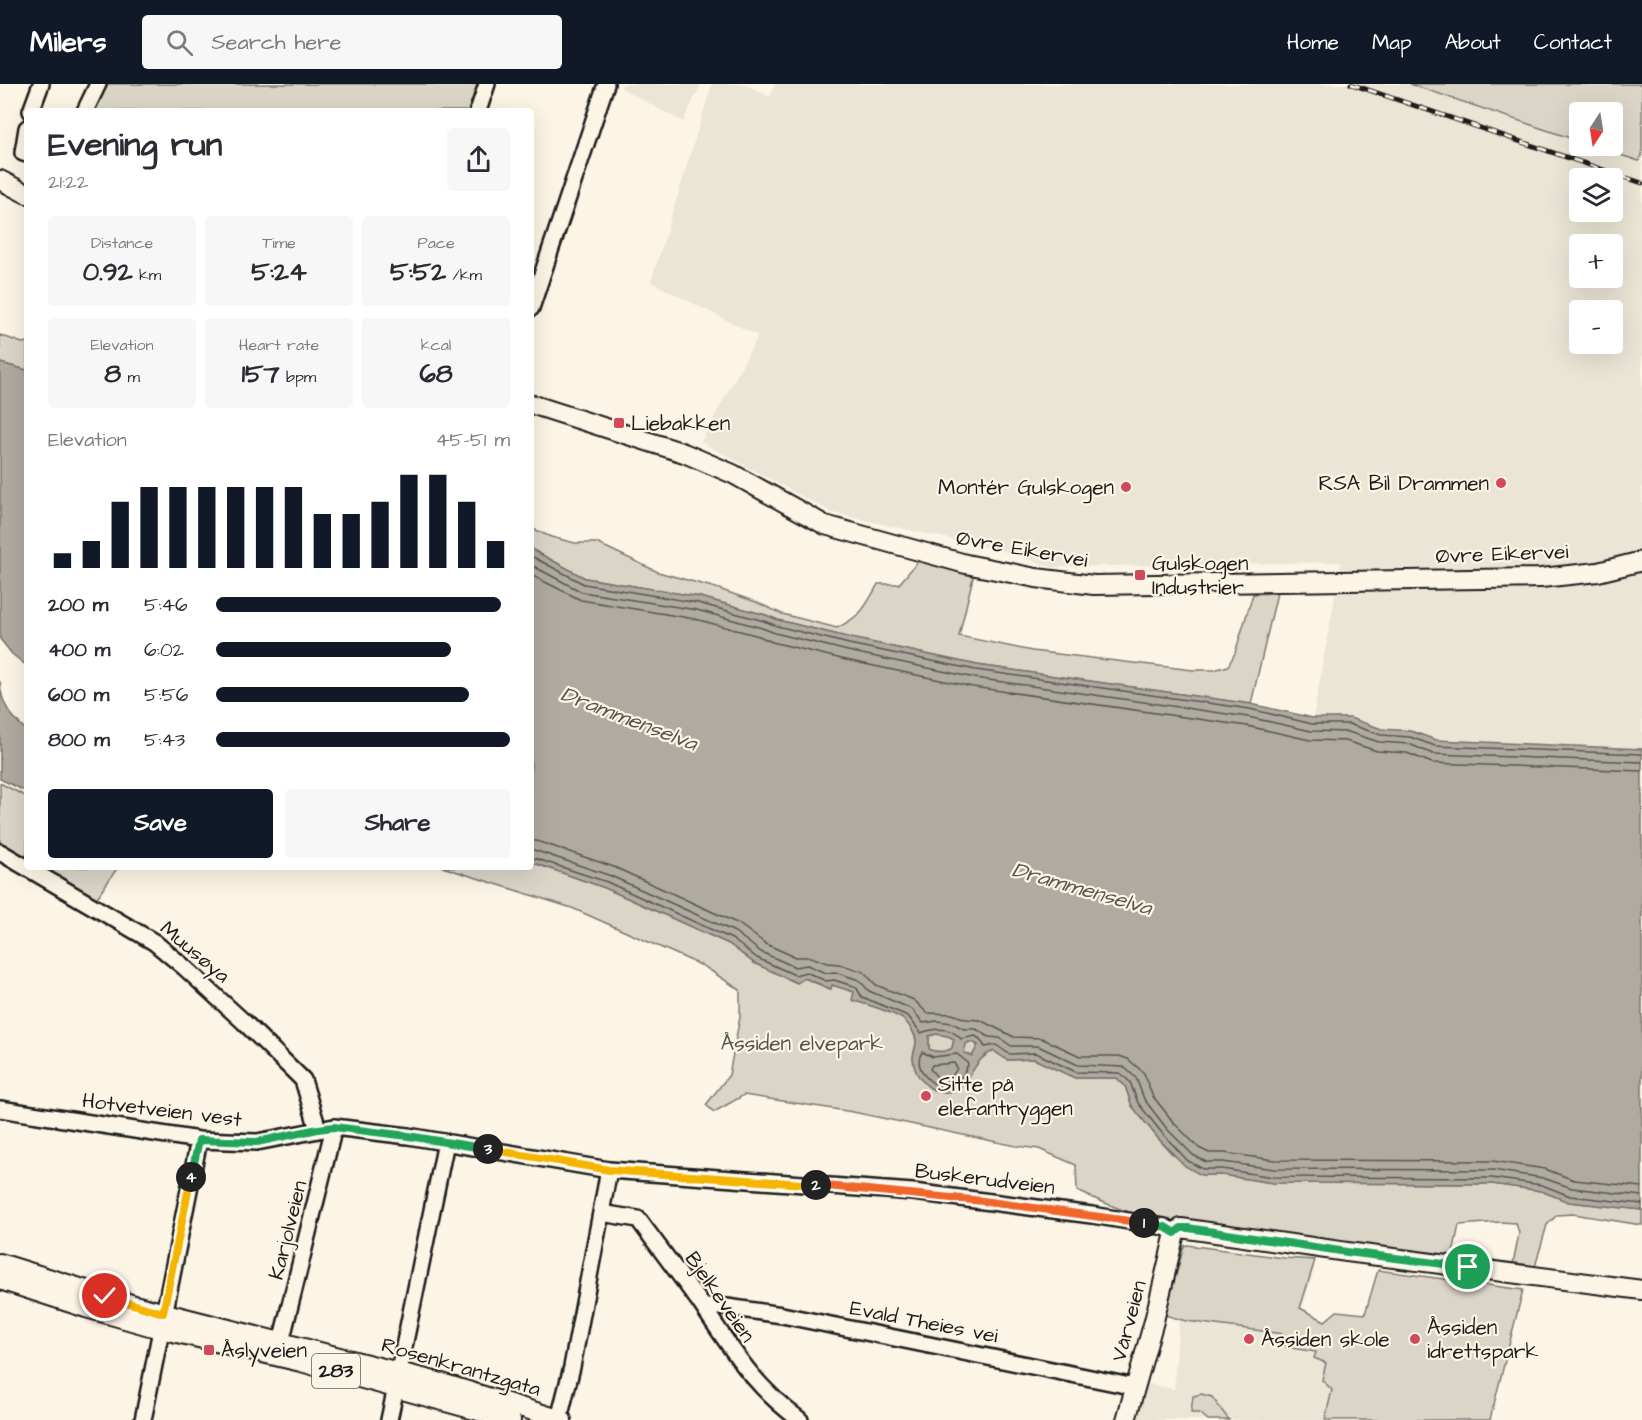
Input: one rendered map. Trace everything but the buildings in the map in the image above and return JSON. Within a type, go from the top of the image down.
[{"type":"main road","points":[[0,180],[24,192]]},
{"type":"main road","name":"Øvre Eikervei","points":[[534,405],[684,453],[733,474],[825,525],[966,564],[1036,578],[1094,585],[1541,578],[1598,572],[1642,561]]},
{"type":"main road","name":"Buskerudveien","points":[[1175,1233],[1181,1228],[1188,1228],[1347,1252],[1642,1290]]},
{"type":"main road","name":"Vårveien","points":[[1126,1420],[1154,1321],[1175,1233]]},
{"type":"main road","name":"Rosenkrantzgata","points":[[0,1263],[162,1321],[301,1362],[397,1379],[561,1420]]},
{"type":"main road","name":"Rosenkrantzgata","points":[[0,1280],[86,1308],[280,1342],[397,1379],[511,1420]]},
{"type":"street","points":[[32,108],[41,84]]},
{"type":"street","points":[[86,108],[98,84]]},
{"type":"street","points":[[479,108],[487,84]]},
{"type":"street","points":[[534,299],[606,84]]},
{"type":"street","name":"Muusøya","points":[[0,852],[24,866]]},
{"type":"street","name":"Muusøya","points":[[31,870],[154,942],[184,967],[303,1080],[318,1129]]},
{"type":"street","name":"Hotvetveien vest","points":[[0,1109],[199,1140],[257,1142],[318,1129]]},
{"type":"street","name":"Buskerudveien","points":[[318,1129],[334,1127],[446,1142],[609,1170],[913,1192],[1092,1215],[1165,1227],[1175,1233]]},
{"type":"street","name":"Karjolveien","points":[[280,1342],[334,1127]]},
{"type":"street","points":[[143,1420],[199,1140]]},
{"type":"street","points":[[389,1420],[446,1142]]},
{"type":"street","points":[[561,1420],[609,1170]]},
{"type":"street","name":"Bjelkeveien","points":[[601,1213],[638,1219],[703,1307],[733,1354],[776,1402],[800,1420]]},
{"type":"street","name":"Evald Theies vei","points":[[703,1307],[727,1307],[782,1315],[1135,1387]]},
{"type":"shaded area","points":[[623,84],[701,84],[683,122],[621,88]]},
{"type":"shaded area","points":[[712,84],[745,84],[770,97],[775,84],[1408,84],[1569,138],[1569,156],[1623,156],[1642,162],[1642,749],[1436,740],[1411,731],[1382,729],[1350,718],[1313,718],[1341,562],[1052,567],[1007,552],[833,513],[701,442],[758,336],[651,282]]},
{"type":"shaded area","name":"Åssiden skole","points":[[1184,1249],[1315,1266],[1302,1309],[1326,1320],[1315,1358],[1326,1363],[1332,1390],[1325,1420],[1137,1420],[1147,1384],[1174,1389]]},
{"type":"green space","points":[[107,84],[478,84],[469,108],[95,108]]},
{"type":"green space","points":[[1410,84],[1642,84],[1642,155],[1639,161],[1623,156],[1623,102],[1569,102],[1569,138]]},
{"type":"green space","points":[[0,335],[24,343],[24,369],[0,363]]},
{"type":"green space","points":[[534,529],[551,537],[575,543],[597,543],[658,572],[716,588],[782,614],[837,628],[862,610],[878,584],[899,584],[920,559],[974,573],[959,636],[1032,651],[1193,670],[1214,670],[1228,666],[1235,653],[1253,594],[1277,593],[1251,704],[977,665],[851,638],[700,597],[585,578],[534,551]]},
{"type":"green space","points":[[0,783],[24,795],[24,866],[0,852]]},
{"type":"green space","name":"Åssiden elvepark","points":[[534,863],[605,888],[729,944],[754,963],[797,983],[804,978],[830,989],[832,985],[855,992],[853,1000],[886,1011],[909,1025],[916,1044],[913,1058],[921,1079],[938,1092],[945,1093],[959,1088],[976,1065],[994,1051],[1007,1060],[1034,1059],[1075,1078],[1117,1078],[1125,1086],[1132,1106],[1157,1137],[1171,1153],[1201,1175],[1222,1175],[1273,1183],[1492,1184],[1541,1191],[1569,1202],[1642,1210],[1642,1225],[1573,1214],[1557,1215],[1547,1225],[1535,1267],[1513,1264],[1519,1233],[1516,1223],[1459,1225],[1452,1258],[1152,1218],[1102,1202],[1077,1191],[1076,1165],[1039,1149],[853,1112],[744,1095],[714,1112],[706,1105],[729,1075],[740,1017],[740,990],[705,967],[572,908],[452,870],[534,870]]},
{"type":"green space","points":[[31,870],[116,870],[92,905]]},
{"type":"green space","points":[[936,1034],[954,1039],[952,1048],[941,1051],[929,1049],[929,1036]]},
{"type":"green space","points":[[971,1042],[976,1044],[978,1049],[976,1054],[971,1056],[966,1054],[964,1049],[966,1044]]},
{"type":"green space","name":"Åssiden idrettspark","points":[[1184,1246],[1315,1260],[1300,1308],[1325,1321],[1337,1311],[1365,1314],[1378,1270],[1523,1290],[1490,1420],[1325,1420],[1332,1390],[1322,1380],[1326,1363],[1314,1358],[1316,1352],[1286,1347],[1284,1334],[1186,1321],[1165,1315]]},
{"type":"green space","points":[[1201,1394],[1212,1397],[1229,1420],[1208,1420],[1200,1413],[1191,1413],[1193,1396]]},
{"type":"water","points":[[0,363],[24,369],[24,664],[12,654],[0,639]]},
{"type":"water","name":"Drammenselva","points":[[534,551],[585,578],[700,597],[851,638],[977,665],[1251,704],[1313,718],[1350,718],[1382,729],[1411,731],[1436,740],[1642,749],[1642,1210],[1569,1202],[1541,1191],[1492,1184],[1273,1183],[1222,1175],[1201,1175],[1185,1166],[1157,1137],[1132,1106],[1125,1086],[1117,1078],[1075,1078],[1034,1059],[1007,1060],[994,1051],[981,1060],[959,1088],[946,1092],[932,1089],[920,1079],[916,1072],[913,1058],[915,1038],[904,1020],[886,1011],[852,1000],[854,992],[832,985],[831,989],[805,978],[797,983],[754,963],[729,944],[605,888],[534,863]],"holes":[[[936,1034],[954,1039],[952,1048],[941,1051],[929,1049],[929,1036]],[[973,1042],[978,1045],[972,1056],[964,1053],[966,1044]]]},
{"type":"water","points":[[0,681],[4,703],[24,728],[24,791],[0,779]]},
{"type":"railway","points":[[1351,84],[1642,183]]},
{"type":"place","name":"Liebakken","points":[[619,423]]},
{"type":"place","name":"RSA Bil Drammen","points":[[1501,483]]},
{"type":"place","name":"Montér Gulskogen","points":[[1126,487]]},
{"type":"place","name":"Gulskogen Industrier","points":[[1140,575]]},
{"type":"place","name":"Sitte på elefantryggen","points":[[926,1096]]},
{"type":"place","name":"Åssiden skole","points":[[1249,1339]]},
{"type":"place","name":"Åssiden idrettspark","points":[[1415,1339]]},
{"type":"place","name":"Åslyveien","points":[[209,1350]]},
{"type":"route","points":[[105,1296],[163,1313],[199,1140],[257,1142],[334,1127],[408,1136],[609,1170],[913,1192],[1092,1215],[1165,1227],[1175,1233],[1181,1228],[1188,1228],[1347,1252],[1468,1267]]}]
